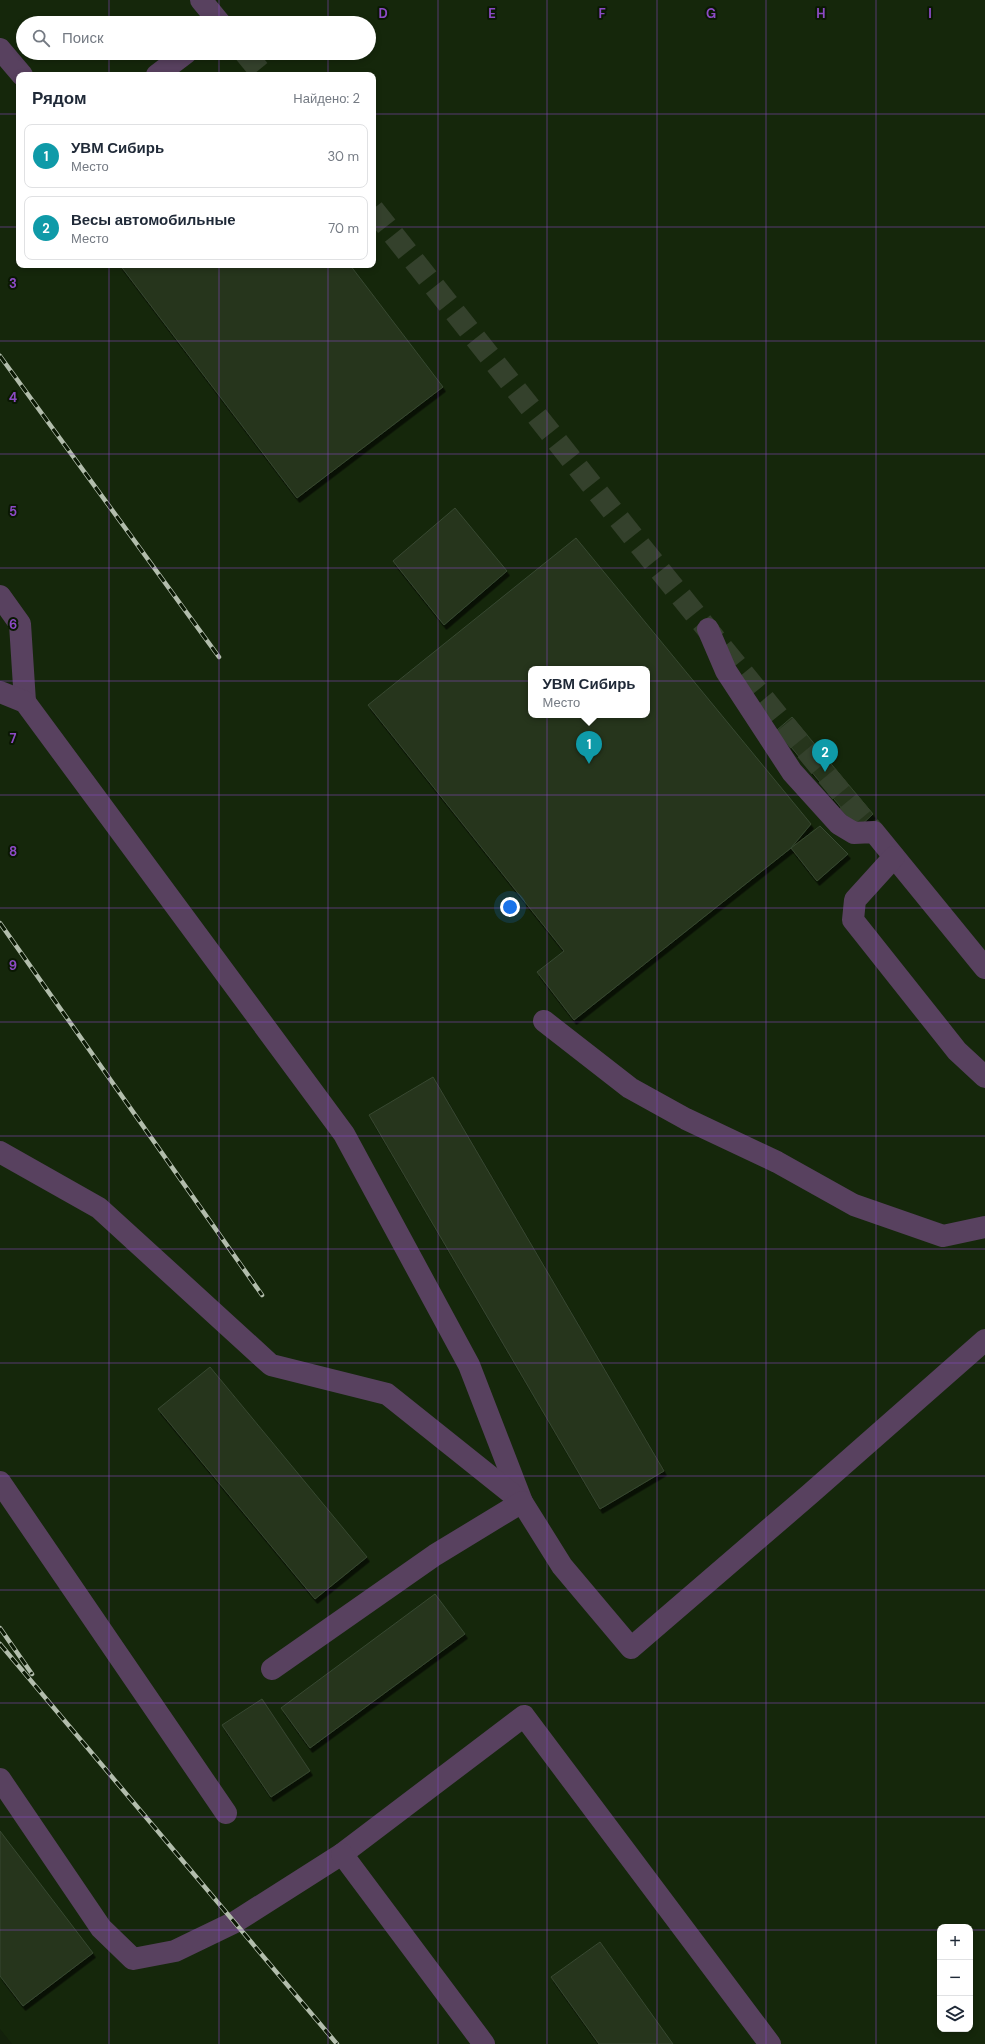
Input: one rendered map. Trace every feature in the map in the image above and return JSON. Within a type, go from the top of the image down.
[{"type":"street","points":[[200,0],[214,16]]},
{"type":"street","points":[[0,49],[19,72]]},
{"type":"street","points":[[161,72],[177,60]]},
{"type":"street","points":[[0,596],[20,624],[24,702]]},
{"type":"street","points":[[708,629],[726,671],[792,772],[839,824],[854,833],[874,832],[985,968]]},
{"type":"street","points":[[0,692],[24,702],[344,1134],[469,1365],[522,1502],[562,1566],[631,1648],[810,1494],[985,1340]]},
{"type":"street","points":[[894,857],[855,900],[853,920],[957,1051],[985,1077]]},
{"type":"street","points":[[544,1021],[630,1088],[686,1119],[777,1162],[854,1205],[943,1236],[985,1227]]},
{"type":"street","points":[[0,1152],[99,1208],[271,1365],[387,1394],[522,1502]]},
{"type":"street","points":[[0,1482],[226,1813]]},
{"type":"street","points":[[272,1669],[435,1555],[522,1502]]},
{"type":"street","points":[[0,1779],[100,1928],[133,1959],[175,1951],[234,1922],[342,1854],[524,1716],[770,2044]]},
{"type":"street","points":[[342,1854],[484,2044]]},
{"type":"shaded area","points":[[0,0],[985,0],[985,2044],[12,2044],[0,2029]]},
{"type":"building","points":[[122,268],[352,268],[443,387],[297,498]]},
{"type":"building","points":[[455,508],[507,571],[444,625],[393,561]]},
{"type":"building","points":[[576,538],[811,824],[791,848],[574,1020],[537,972],[564,951],[368,705]]},
{"type":"building","points":[[792,717],[873,814],[858,828],[777,730]]},
{"type":"building","points":[[820,826],[848,854],[817,881],[791,848]]},
{"type":"building","points":[[433,1077],[664,1471],[600,1509],[369,1115]]},
{"type":"building","points":[[210,1367],[367,1557],[315,1599],[158,1409]]},
{"type":"building","points":[[435,1594],[465,1634],[310,1748],[281,1708]]},
{"type":"building","points":[[262,1699],[310,1771],[271,1797],[222,1725]]},
{"type":"building","points":[[0,1831],[93,1953],[23,2006],[0,1976]]},
{"type":"building","points":[[600,1942],[673,2044],[599,2044],[551,1977]]},
{"type":"tunnel","points":[[251,60],[261,72]]},
{"type":"tunnel","points":[[376,213],[684,600],[874,832]]},
{"type":"railway","points":[[0,356],[219,657]]},
{"type":"railway","points":[[0,923],[262,1295]]},
{"type":"railway","points":[[0,1628],[32,1674]]},
{"type":"railway","points":[[0,1644],[337,2044]]},
{"type":"place","name":"УВМ Сибирь","points":[[589,764]]},
{"type":"place","name":"Весы автомобильные","points":[[825,772]]}]
